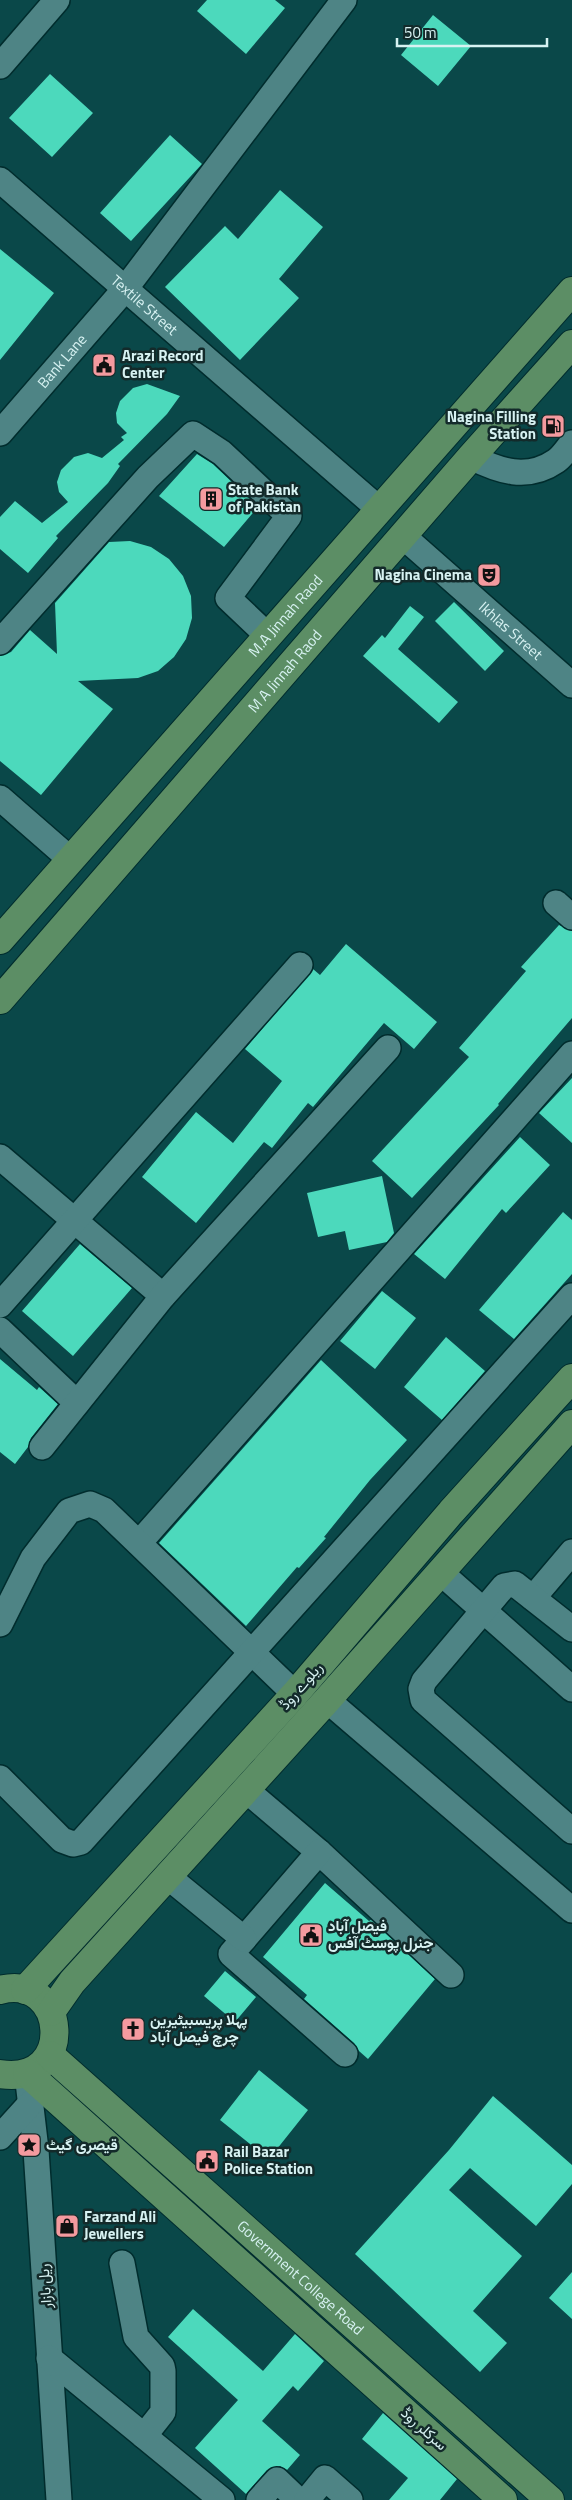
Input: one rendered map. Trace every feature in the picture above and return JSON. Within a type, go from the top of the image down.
[{"type":"main road","name":"M.A Jinnah Raod","points":[[0,940],[572,291]]},
{"type":"main road","name":"M A Jinnah Raod","points":[[0,1000],[404,537],[471,457],[569,355]]},
{"type":"main road","name":"ریلوے روڈ","points":[[12,1990],[295,1694],[451,1512],[572,1378]]},
{"type":"main road","name":"ریلوے روڈ","points":[[51,2012],[72,1982],[327,1700],[572,1424]]},
{"type":"main road","points":[[0,2074],[13,2076],[27,2073],[40,2066],[50,2055],[55,2041],[55,2026],[51,2012],[40,1998],[12,1990]]},
{"type":"main road","name":"Government College Road","points":[[50,2055],[550,2500]]},
{"type":"main road","name":"Government College Road","points":[[27,2073],[348,2360]]},
{"type":"main road","points":[[348,2360],[371,2340]]},
{"type":"main road","name":"سرکلر روڈ","points":[[348,2360],[503,2500]]},
{"type":"street","points":[[0,66],[56,0]]},
{"type":"street","name":"Bank Lane","points":[[0,433],[125,289],[344,0]]},
{"type":"street","name":"Textile Street","points":[[0,180],[379,509]]},
{"type":"street","points":[[0,642],[148,477],[193,434],[222,453],[289,516],[228,598],[267,635]]},
{"type":"street","points":[[471,457],[498,470],[528,472],[556,461],[572,444]]},
{"type":"street","name":"Ikhlas Street","points":[[404,537],[572,685]]},
{"type":"street","points":[[0,798],[70,860]]},
{"type":"street","points":[[0,1305],[300,965]]},
{"type":"street","points":[[42,1448],[164,1296],[388,1048]]},
{"type":"street","points":[[139,1543],[572,1054]]},
{"type":"street","points":[[0,1157],[164,1296]]},
{"type":"street","points":[[0,1778],[62,1840],[73,1844],[81,1842],[572,1296]]},
{"type":"street","points":[[0,1330],[77,1403]]},
{"type":"street","points":[[0,1624],[33,1558],[69,1511],[90,1504],[104,1510],[295,1694]]},
{"type":"street","points":[[533,1598],[572,1552]]},
{"type":"street","points":[[440,1572],[572,1689]]},
{"type":"street","points":[[572,1629],[515,1584],[511,1583],[504,1586],[424,1682],[421,1689],[423,1700],[572,1831]]},
{"type":"street","points":[[327,1700],[572,1910]]},
{"type":"street","points":[[246,1790],[319,1852],[451,1975]]},
{"type":"street","points":[[319,1852],[231,1954],[344,2054]]},
{"type":"street","points":[[167,1876],[244,1939]]},
{"type":"street","name":"ریل بازار","points":[[27,2073],[36,2150],[59,2500]]},
{"type":"street","points":[[0,2137],[30,2102]]},
{"type":"street","points":[[122,2263],[136,2337],[162,2366],[164,2371],[163,2412],[144,2436]]},
{"type":"street","points":[[49,2358],[222,2500]]},
{"type":"street","points":[[307,2500],[325,2478],[350,2500]]},
{"type":"street","points":[[259,2500],[276,2480],[298,2500]]},
{"type":"building","points":[[207,0],[275,0],[285,8],[246,54],[197,11]]},
{"type":"building","points":[[433,15],[471,46],[438,86],[401,55]]},
{"type":"building","points":[[50,74],[93,113],[52,157],[9,118]]},
{"type":"building","points":[[170,135],[202,164],[131,241],[100,213]]},
{"type":"building","points":[[280,190],[323,227],[279,279],[299,298],[240,360],[165,287],[225,226],[238,239]]},
{"type":"building","points":[[0,249],[54,293],[0,360]]},
{"type":"building","points":[[147,384],[180,396],[167,414],[118,464],[120,466],[108,483],[56,536],[58,538],[28,573],[0,549],[0,517],[15,501],[42,523],[68,502],[59,492],[57,482],[61,470],[74,457],[88,453],[102,458],[124,440],[121,437],[127,433],[117,423],[116,413],[120,401],[133,388]]},
{"type":"building","name":"State Bank of Pakistan","points":[[197,454],[213,464],[258,507],[224,547],[159,496]]},
{"type":"building","points":[[130,541],[151,547],[169,559],[183,576],[191,596],[192,618],[186,639],[174,657],[158,671],[138,678],[78,681],[113,709],[41,795],[0,761],[0,656],[11,652],[30,630],[57,654],[55,603],[109,542]]},
{"type":"building","points":[[454,602],[504,651],[485,671],[435,621]]},
{"type":"building","points":[[410,606],[424,617],[398,649],[458,702],[439,723],[363,656],[382,635],[385,638]]},
{"type":"building","points":[[559,925],[572,931],[572,1018],[499,1105],[412,1198],[372,1161],[469,1057],[459,1048],[526,971],[521,967]]},
{"type":"building","points":[[346,944],[437,1022],[414,1049],[384,1023],[313,1107],[308,1103],[272,1148],[264,1142],[196,1223],[142,1177],[196,1112],[233,1143],[282,1081],[245,1049],[313,969],[320,975]]},
{"type":"building","points":[[572,1078],[572,1143],[539,1113]]},
{"type":"building","points":[[520,1137],[550,1165],[506,1213],[502,1209],[445,1279],[414,1254]]},
{"type":"building","points":[[382,1176],[394,1233],[387,1242],[349,1250],[345,1231],[318,1237],[307,1193]]},
{"type":"building","points":[[563,1212],[572,1220],[572,1274],[514,1339],[479,1310]]},
{"type":"building","points":[[80,1244],[132,1288],[73,1356],[22,1311]]},
{"type":"building","points":[[382,1291],[416,1318],[375,1369],[340,1341]]},
{"type":"building","points":[[446,1337],[485,1371],[442,1420],[404,1387]]},
{"type":"building","points":[[0,1359],[37,1390],[39,1387],[58,1404],[31,1438],[28,1447],[15,1464],[0,1452]]},
{"type":"building","points":[[321,1360],[407,1440],[370,1480],[324,1537],[326,1538],[299,1568],[297,1567],[246,1626],[159,1543]]},
{"type":"building","points":[[325,1883],[369,1921],[371,1920],[435,1979],[368,2059],[359,2051],[354,2043],[304,1999],[307,1995],[263,1957]]},
{"type":"building","points":[[225,1971],[256,1997],[235,2022],[204,1996]]},
{"type":"building","points":[[259,2070],[308,2110],[269,2159],[220,2120]]},
{"type":"building","points":[[493,2096],[572,2165],[572,2184],[536,2226],[470,2168],[449,2190],[522,2256],[473,2311],[507,2343],[480,2372],[355,2254],[449,2150]]},
{"type":"building","points":[[572,2272],[572,2319],[549,2298]]},
{"type":"building","points":[[193,2309],[263,2371],[295,2334],[324,2361],[298,2391],[293,2386],[262,2421],[300,2455],[287,2470],[280,2466],[267,2470],[246,2494],[195,2448],[238,2400],[168,2337]]},
{"type":"building","points":[[383,2413],[457,2479],[440,2500],[389,2500],[408,2478],[362,2439]]},
{"type":"place","name":"Arazi Record Center","points":[[104,365]]},
{"type":"place","name":"Nagina Filling Station","points":[[553,426]]},
{"type":"place","name":"State Bank of Pakistan","points":[[211,499]]},
{"type":"place","name":"Nagina Cinema","points":[[489,575]]},
{"type":"place","name":"فیصل آباد جنرل پوسٹ آفس","points":[[311,1935]]},
{"type":"place","name":"پہلا پریسبیٹیرین چرچ فیصل آباد","points":[[133,2029]]},
{"type":"place","name":"قیصری گیٹ","points":[[29,2145]]},
{"type":"place","name":"Rail Bazar Police Station","points":[[207,2161]]},
{"type":"place","name":"Farzand Ali Jewellers","points":[[67,2226]]}]
